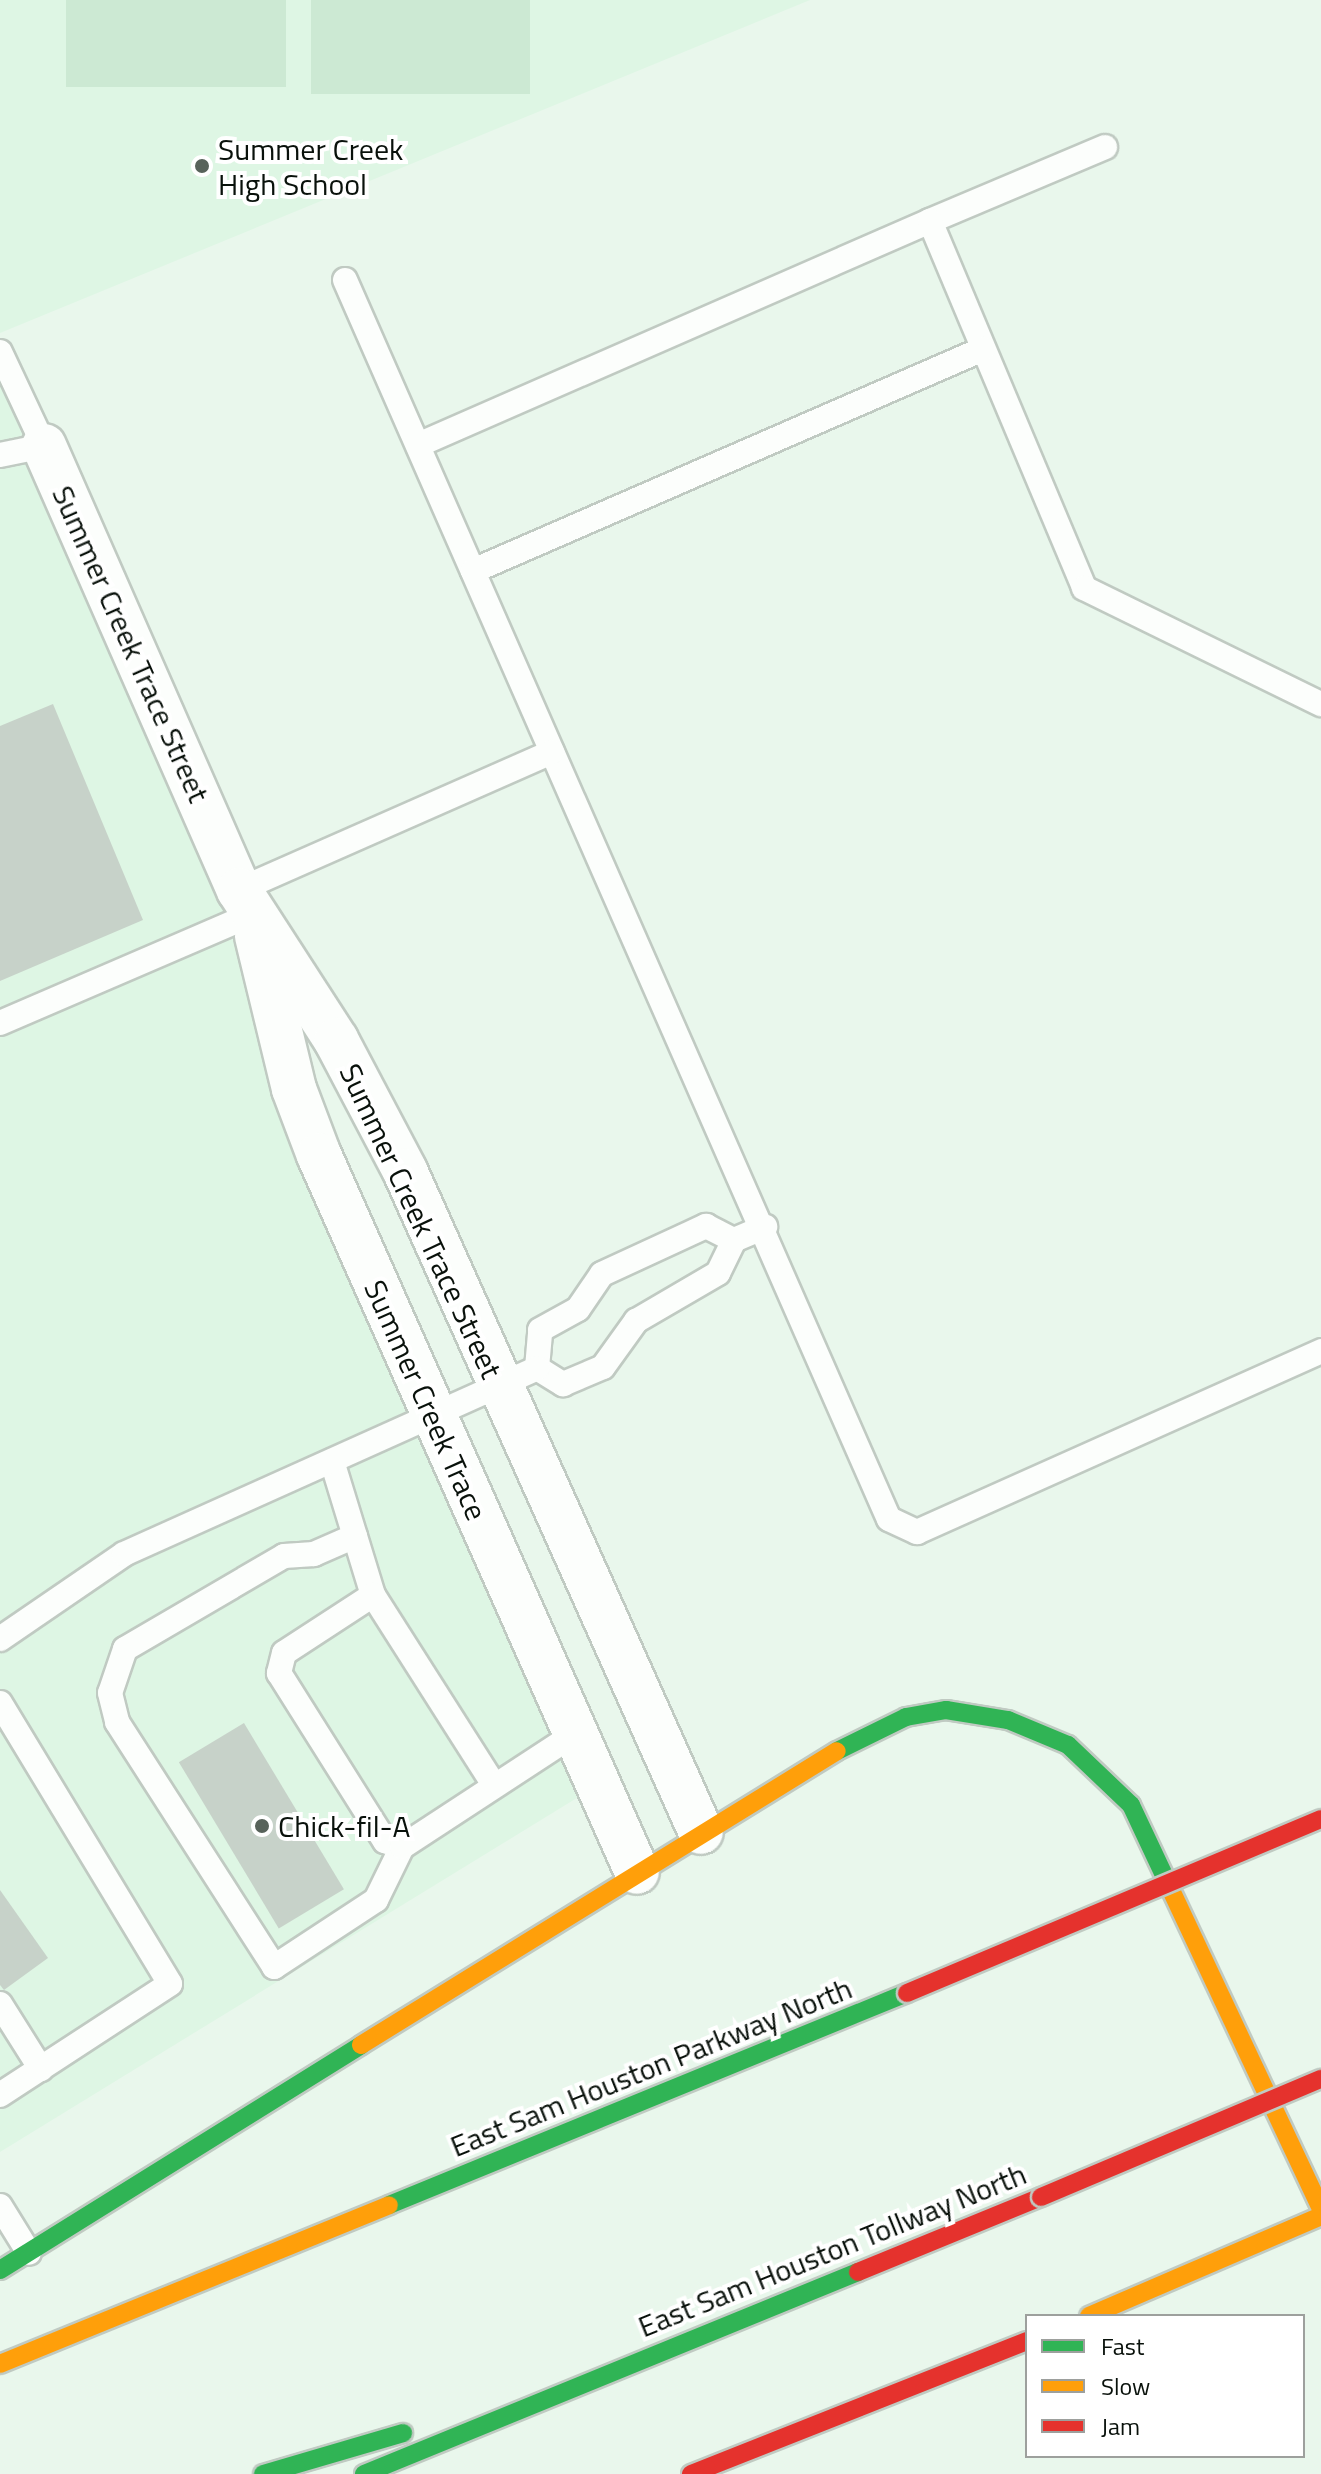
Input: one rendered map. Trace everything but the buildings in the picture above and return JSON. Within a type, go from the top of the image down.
[{"type":"main road","points":[[0,2270],[701,1832],[864,1733],[906,1717],[979,1715],[1068,1745],[1131,1805],[1321,2209]]},
{"type":"main road","name":"East Sam Houston Parkway North","points":[[0,2364],[907,1993],[1321,1819]]},
{"type":"main road","name":"East Sam Houston Tollway North","points":[[364,2474],[563,2387],[1041,2197],[1321,2079]]},
{"type":"main road","points":[[1094,2314],[1321,2216]]},
{"type":"main road","points":[[691,2474],[1025,2342]]},
{"type":"main road","points":[[263,2474],[563,2387]]},
{"type":"street","name":"Summer Creek Trace Street","points":[[44,446],[246,902],[372,1105],[518,1378],[701,1832]]},
{"type":"street","name":"Summer Creek Trace","points":[[246,902],[294,1089],[433,1416],[637,1872]]},
{"type":"lane","points":[[418,445],[1105,147]]},
{"type":"lane","points":[[930,221],[1084,588],[1321,704]]},
{"type":"lane","points":[[345,280],[765,1227],[889,1519],[917,1532],[1321,1351]]},
{"type":"lane","points":[[473,571],[983,349]]},
{"type":"lane","points":[[0,352],[44,446],[0,455]]},
{"type":"lane","points":[[0,1023],[552,752]]},
{"type":"lane","points":[[518,1378],[540,1330],[578,1309],[602,1274],[706,1226],[734,1240]]},
{"type":"lane","points":[[0,1639],[124,1554],[518,1378],[563,1384],[603,1367],[636,1321],[718,1273],[734,1240],[765,1227]]},
{"type":"lane","points":[[332,1461],[373,1595],[492,1782]]},
{"type":"lane","points":[[355,1536],[314,1554],[284,1556],[125,1649],[110,1693],[117,1722],[274,1967],[376,1900],[402,1847],[492,1782],[575,1734]]},
{"type":"lane","points":[[373,1595],[284,1653],[279,1673],[385,1841],[402,1847]]},
{"type":"lane","points":[[0,1703],[8,1737],[170,1984],[0,2095]]},
{"type":"lane","points":[[0,2004],[41,2069]]},
{"type":"lane","points":[[0,2206],[29,2253]]},
{"type":"shaded area","name":"Summer Creek High School","points":[[0,0],[810,0],[0,333]]},
{"type":"shaded area","points":[[66,0],[286,0],[286,87],[66,87]]},
{"type":"shaded area","points":[[311,0],[530,0],[530,94],[311,94]]},
{"type":"shaded area","points":[[0,352],[598,1785],[0,2152]]},
{"type":"traffic: fast","points":[[837,1751],[906,1717],[946,1710],[1008,1720],[1068,1745],[1131,1805],[1171,1890]]},
{"type":"traffic: fast","points":[[389,2205],[907,1993]]},
{"type":"traffic: fast","points":[[0,2270],[361,2045]]},
{"type":"traffic: fast","points":[[364,2474],[858,2272]]},
{"type":"traffic: fast","points":[[263,2474],[403,2433]]},
{"type":"traffic: slow","points":[[361,2045],[837,1751]]},
{"type":"traffic: slow","points":[[1171,1890],[1321,2209]]},
{"type":"traffic: slow","points":[[0,2364],[389,2205]]},
{"type":"traffic: slow","points":[[1094,2314],[1321,2216]]},
{"type":"traffic: jam","points":[[907,1993],[1321,1819]]},
{"type":"traffic: jam","points":[[1041,2197],[1321,2079]]},
{"type":"traffic: jam","points":[[858,2272],[1041,2197]]},
{"type":"traffic: jam","points":[[691,2474],[1025,2342]]},
{"type":"place","name":"Summer Creek High School","points":[[202,166]]},
{"type":"place","name":"Chick-fil-A","points":[[262,1826]]}]
